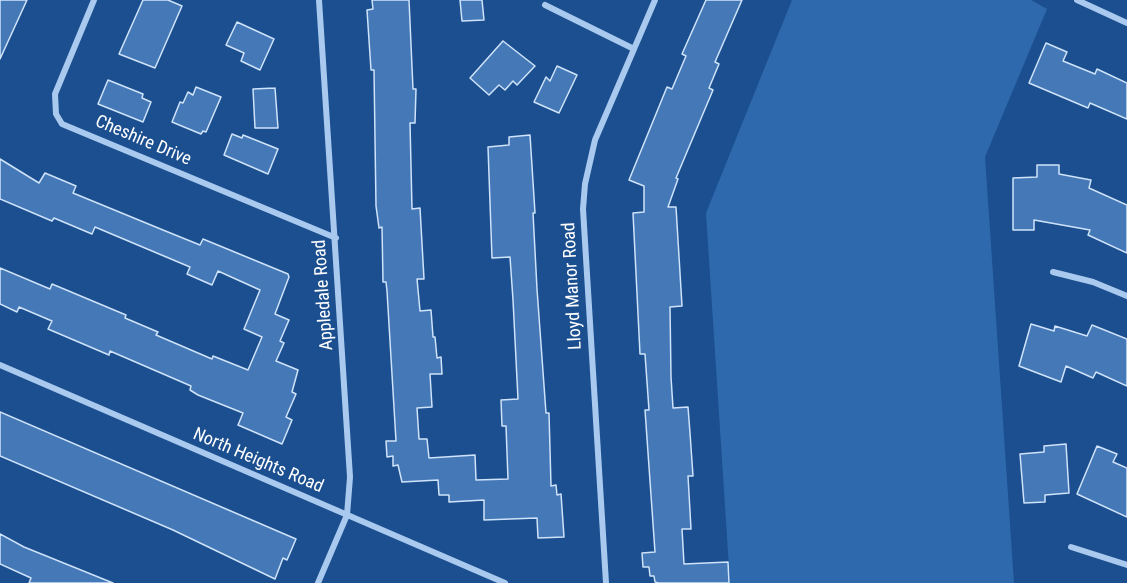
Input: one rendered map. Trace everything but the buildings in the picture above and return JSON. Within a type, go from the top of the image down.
[{"type":"street","name":"Cheshire Drive","points":[[94,0],[55,94],[56,114],[62,124],[336,238]]},
{"type":"street","name":"Appledale Road","points":[[318,583],[347,516],[350,477],[319,0]]},
{"type":"street","name":"Lloyd Manor Road","points":[[606,583],[583,209],[588,161],[655,0]]},
{"type":"street","points":[[1077,0],[1127,23]]},
{"type":"street","points":[[545,5],[634,49]]},
{"type":"street","points":[[1053,272],[1093,282],[1127,296]]},
{"type":"street","name":"North Heights Road","points":[[0,365],[505,583]]},
{"type":"street","points":[[1071,547],[1127,565]]},
{"type":"shaded area","points":[[792,0],[1031,0],[1047,9],[985,157],[1014,583],[730,583],[706,213]]}]
